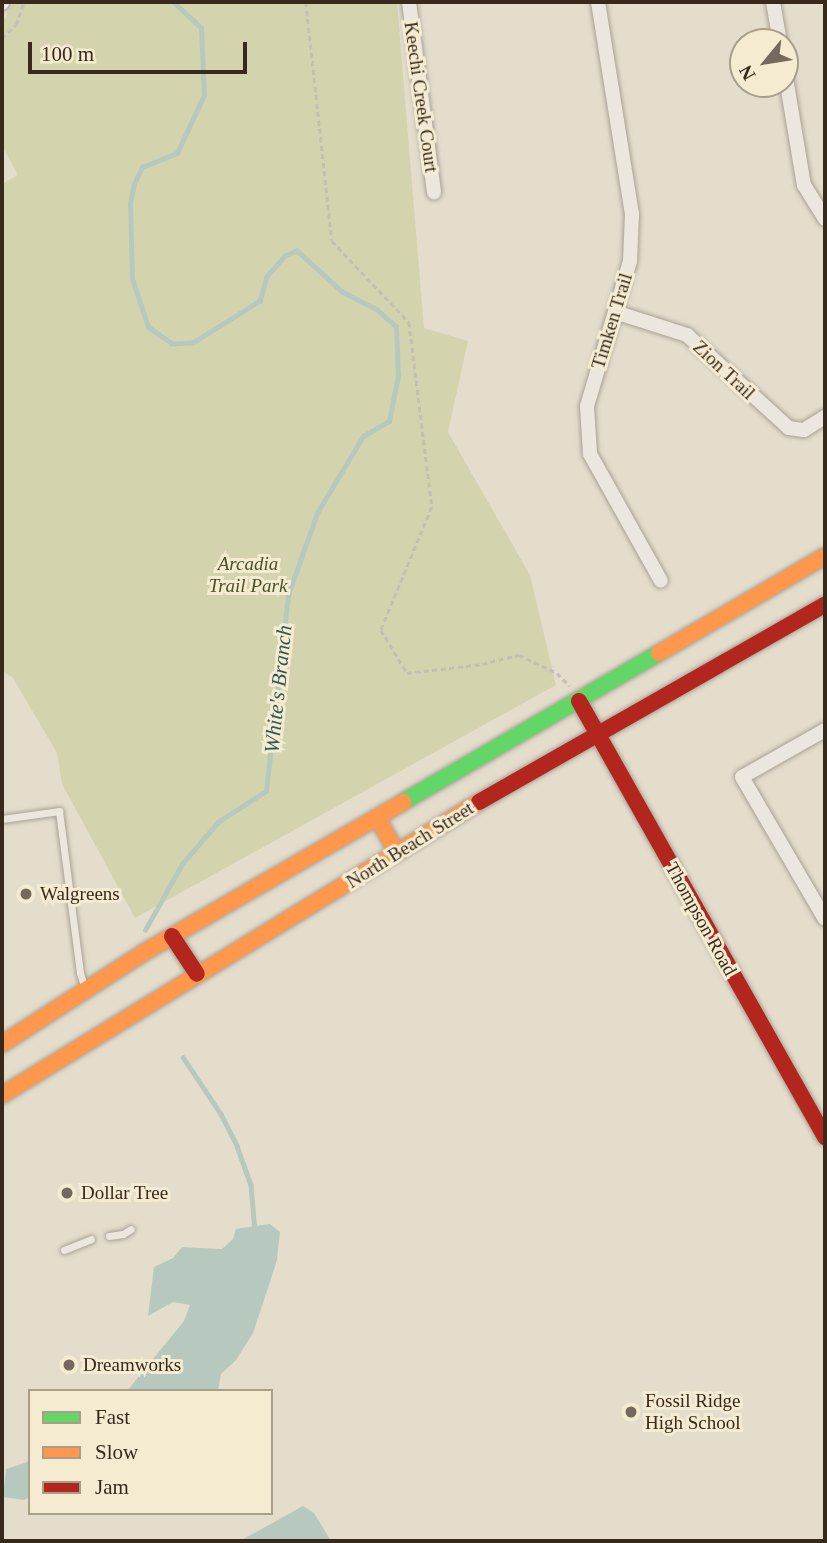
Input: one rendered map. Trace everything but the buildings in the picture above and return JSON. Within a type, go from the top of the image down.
[{"type":"main road","name":"North Beach Street","points":[[2,1044],[85,989],[377,817],[575,694],[825,556]]},
{"type":"main road","name":"North Beach Street","points":[[2,1096],[197,974],[597,733],[825,605]]},
{"type":"main road","name":"Thompson Road","points":[[575,694],[825,1134]]},
{"type":"main road","points":[[377,817],[397,853]]},
{"type":"main road","points":[[172,936],[197,974]]},
{"type":"street","name":"Keechi Creek Court","points":[[409,2],[434,192]]},
{"type":"street","name":"Timken Trail","points":[[598,2],[632,214],[631,261],[587,406],[590,454],[661,581]]},
{"type":"street","points":[[773,2],[778,28]]},
{"type":"street","points":[[789,98],[804,185],[825,219]]},
{"type":"street","name":"Zion Trail","points":[[615,312],[687,335],[789,428],[804,430],[825,417]]},
{"type":"street","points":[[825,730],[742,777],[825,919]]},
{"type":"lane","points":[[2,819],[59,811],[79,973],[85,989]]},
{"type":"lane","points":[[109,1236],[123,1234],[131,1228]]},
{"type":"lane","points":[[64,1250],[91,1239]]},
{"type":"path","points":[[2,38],[16,25],[24,2]]},
{"type":"path","points":[[306,2],[332,241],[409,322],[432,507],[381,630],[407,673],[519,656],[557,673],[575,694]]},
{"type":"green space","name":"Arcadia Trail Park","points":[[14,2],[397,2],[424,328],[468,341],[448,432],[530,575],[556,685],[135,918],[62,784],[57,753],[13,678],[2,671],[2,184],[18,175],[2,146],[2,23]]},
{"type":"shaded area","points":[[270,1224],[280,1232],[277,1260],[253,1333],[236,1360],[221,1374],[218,1389],[129,1389],[184,1321],[190,1305],[173,1302],[148,1316],[154,1267],[173,1258],[182,1247],[222,1249],[233,1239],[236,1229]]},
{"type":"shaded area","points":[[28,1462],[28,1498],[24,1500],[3,1497],[6,1469]]},
{"type":"shaded area","points":[[303,1506],[314,1513],[331,1541],[240,1541]]},
{"type":"waterway","name":"White's Branch","points":[[145,930],[182,864],[218,822],[266,791],[288,595],[317,513],[363,436],[389,421],[398,376],[396,327],[377,310],[342,292],[297,251],[285,256],[267,277],[260,301],[193,343],[172,344],[148,327],[132,279],[130,203],[134,184],[142,167],[177,153],[204,95],[201,28],[173,2]]},
{"type":"waterway","name":"White's Branch","points":[[183,1057],[221,1114],[237,1146],[251,1185],[255,1232]]},
{"type":"traffic: fast","points":[[403,802],[659,653]]},
{"type":"traffic: slow","points":[[659,653],[825,556]]},
{"type":"traffic: slow","points":[[2,1044],[143,953],[403,802]]},
{"type":"traffic: slow","points":[[2,1095],[479,802]]},
{"type":"traffic: slow","points":[[377,817],[397,853]]},
{"type":"traffic: jam","points":[[479,802],[825,605]]},
{"type":"traffic: jam","points":[[579,701],[825,1137]]},
{"type":"traffic: jam","points":[[172,936],[197,974]]},
{"type":"place","name":"Walgreens","points":[[26,894]]},
{"type":"place","name":"Dollar Tree","points":[[67,1193]]},
{"type":"place","name":"Dreamworks","points":[[69,1365]]},
{"type":"place","name":"Fossil Ridge High School","points":[[631,1412]]}]
